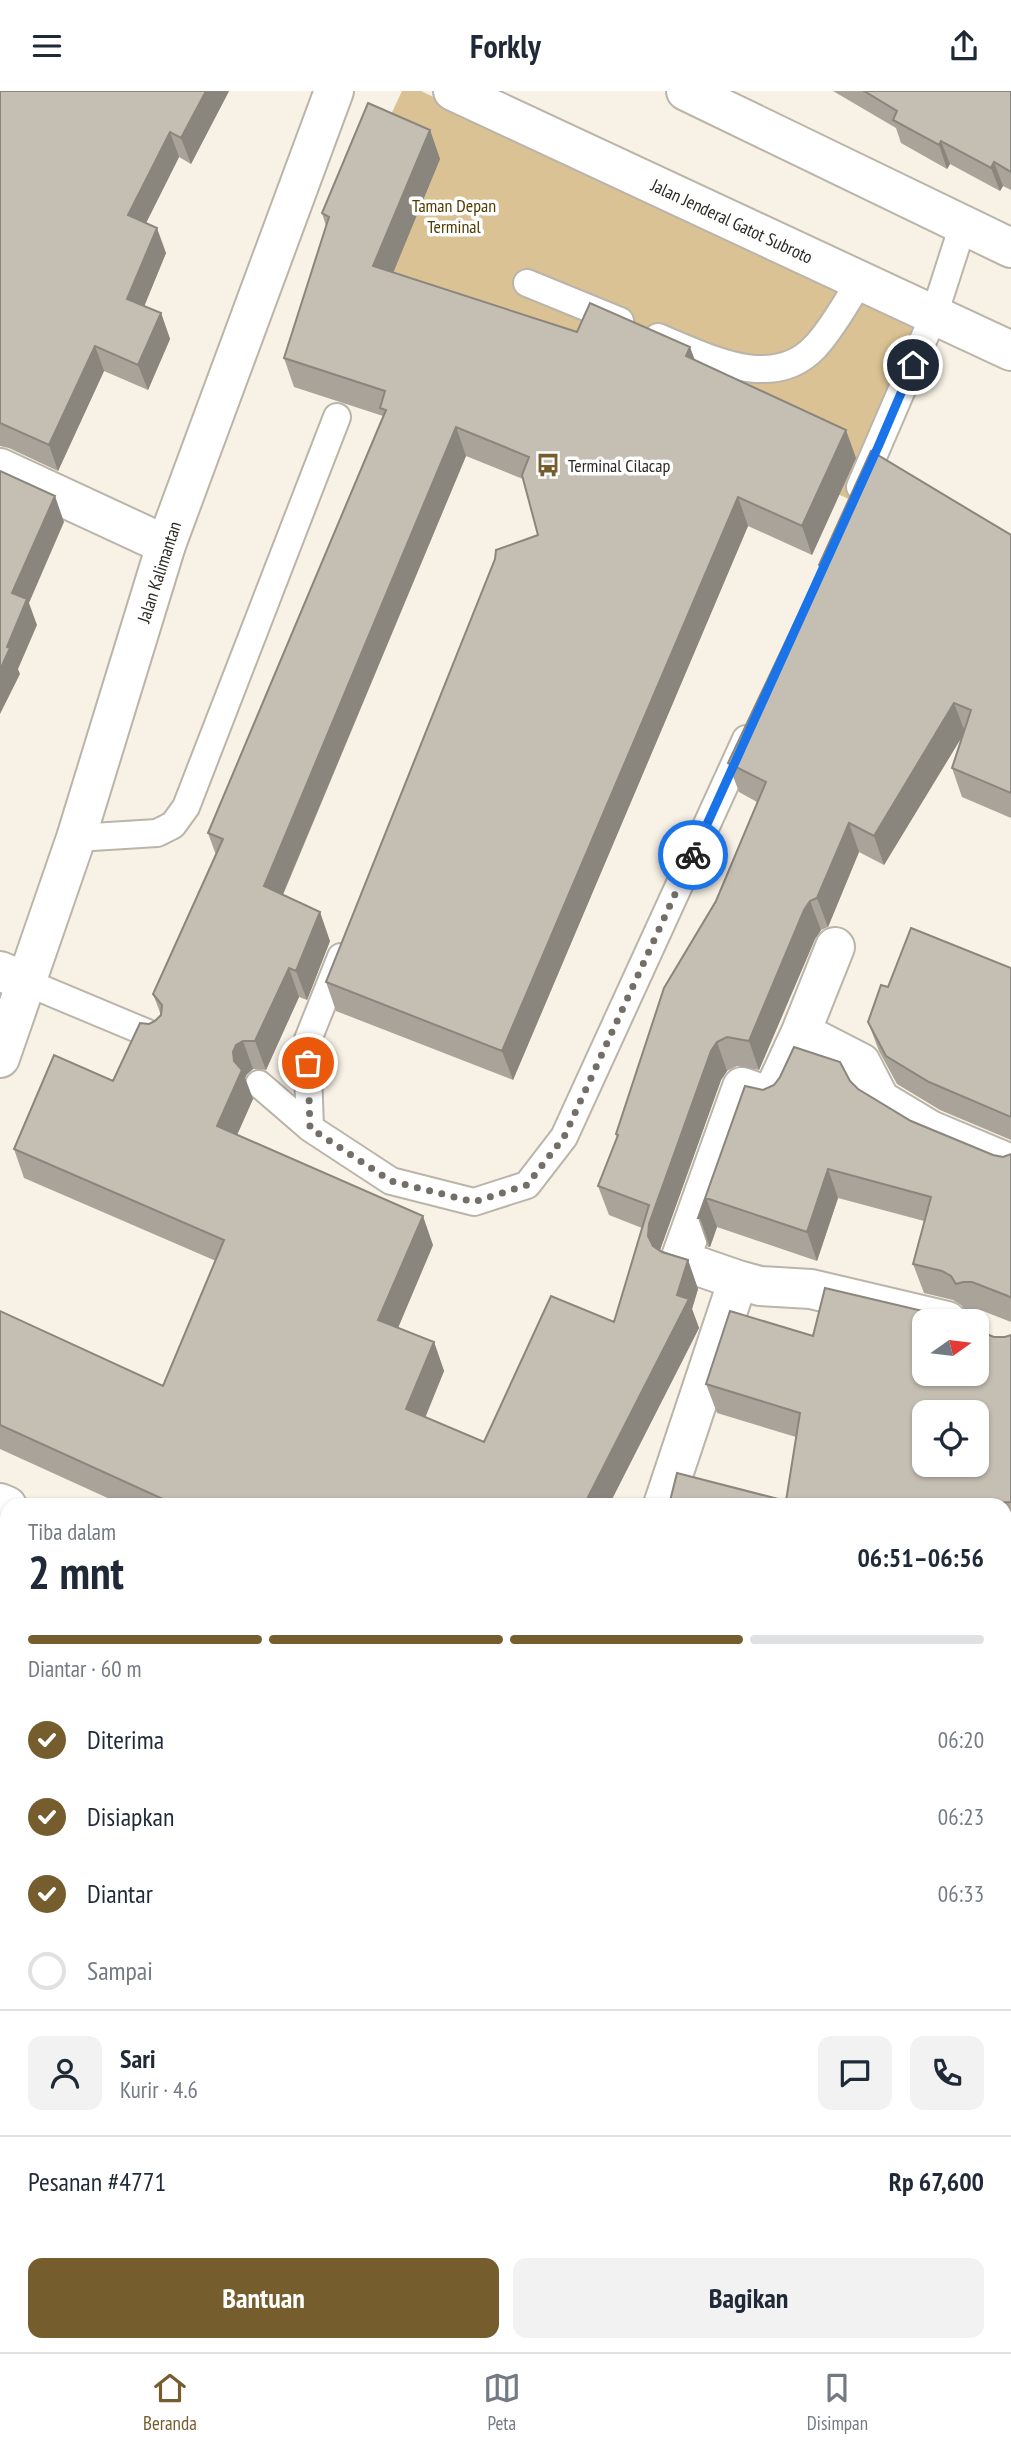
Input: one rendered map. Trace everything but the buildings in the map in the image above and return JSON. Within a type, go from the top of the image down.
[{"type":"street","name":"Jalan Kalimantan","points":[[0,1058],[14,977],[76,838],[166,545],[334,91]]},
{"type":"street","name":"Jalan Jenderal Gatot Subroto","points":[[453,91],[1011,351]]},
{"type":"street","points":[[686,91],[1011,248]]},
{"type":"street","points":[[0,468],[166,545]]},
{"type":"street","points":[[835,947],[771,1097],[742,1087],[680,1260],[760,1286],[811,1289],[912,1313]]},
{"type":"street","points":[[801,1032],[862,1063],[880,1100],[930,1130],[1011,1164]]},
{"type":"street","points":[[665,1498],[738,1280]]},
{"type":"lane","points":[[852,506],[934,315],[963,225]]},
{"type":"lane","points":[[527,283],[727,365],[759,369],[791,366],[815,348],[861,280]]},
{"type":"lane","points":[[76,838],[157,833],[173,825],[186,807],[337,417]]},
{"type":"lane","points":[[259,1084],[310,1128],[391,1181],[474,1202],[527,1185],[564,1137],[755,718]]},
{"type":"lane","points":[[310,1128],[307,1042],[348,940]]},
{"type":"lane","points":[[14,977],[157,1037]]},
{"type":"green space","name":"Taman Depan Terminal","points":[[402,91],[421,91],[913,326],[851,500],[321,264]]},
{"type":"way so far","points":[[308,1063],[310,1128],[391,1181],[474,1202],[527,1185],[564,1137],[693,855]]},
{"type":"place","name":"Terminal Cilacap","points":[[548,465]]},
{"type":"route","points":[[693,855],[913,365]]}]
